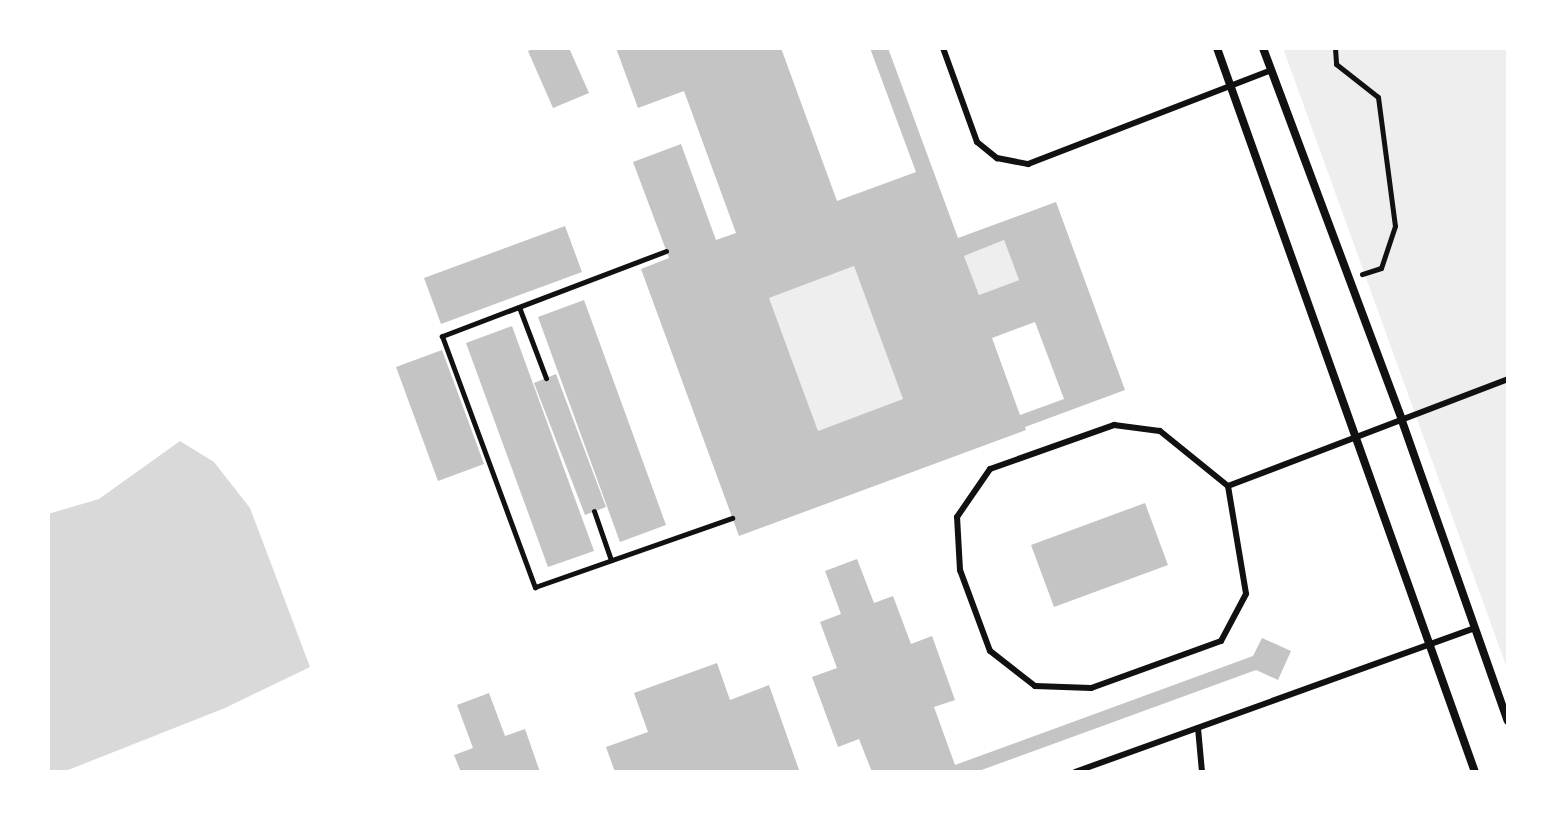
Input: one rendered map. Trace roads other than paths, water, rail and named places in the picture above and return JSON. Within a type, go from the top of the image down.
[{"type":"street","points":[[1217,48],[1475,772]]},
{"type":"street","points":[[1263,48],[1401,418],[1508,721]]},
{"type":"lane","points":[[943,48],[977,142],[997,158],[1028,164],[1271,70]]},
{"type":"lane","points":[[1228,486],[1508,379]]},
{"type":"lane","points":[[1114,425],[1160,431],[1228,486],[1246,594],[1221,641],[1091,688],[1035,686],[990,651],[960,570],[957,517],[990,469],[1114,425]]},
{"type":"lane","points":[[1075,772],[1474,628]]},
{"type":"lane","points":[[1198,728],[1202,772]]}]
